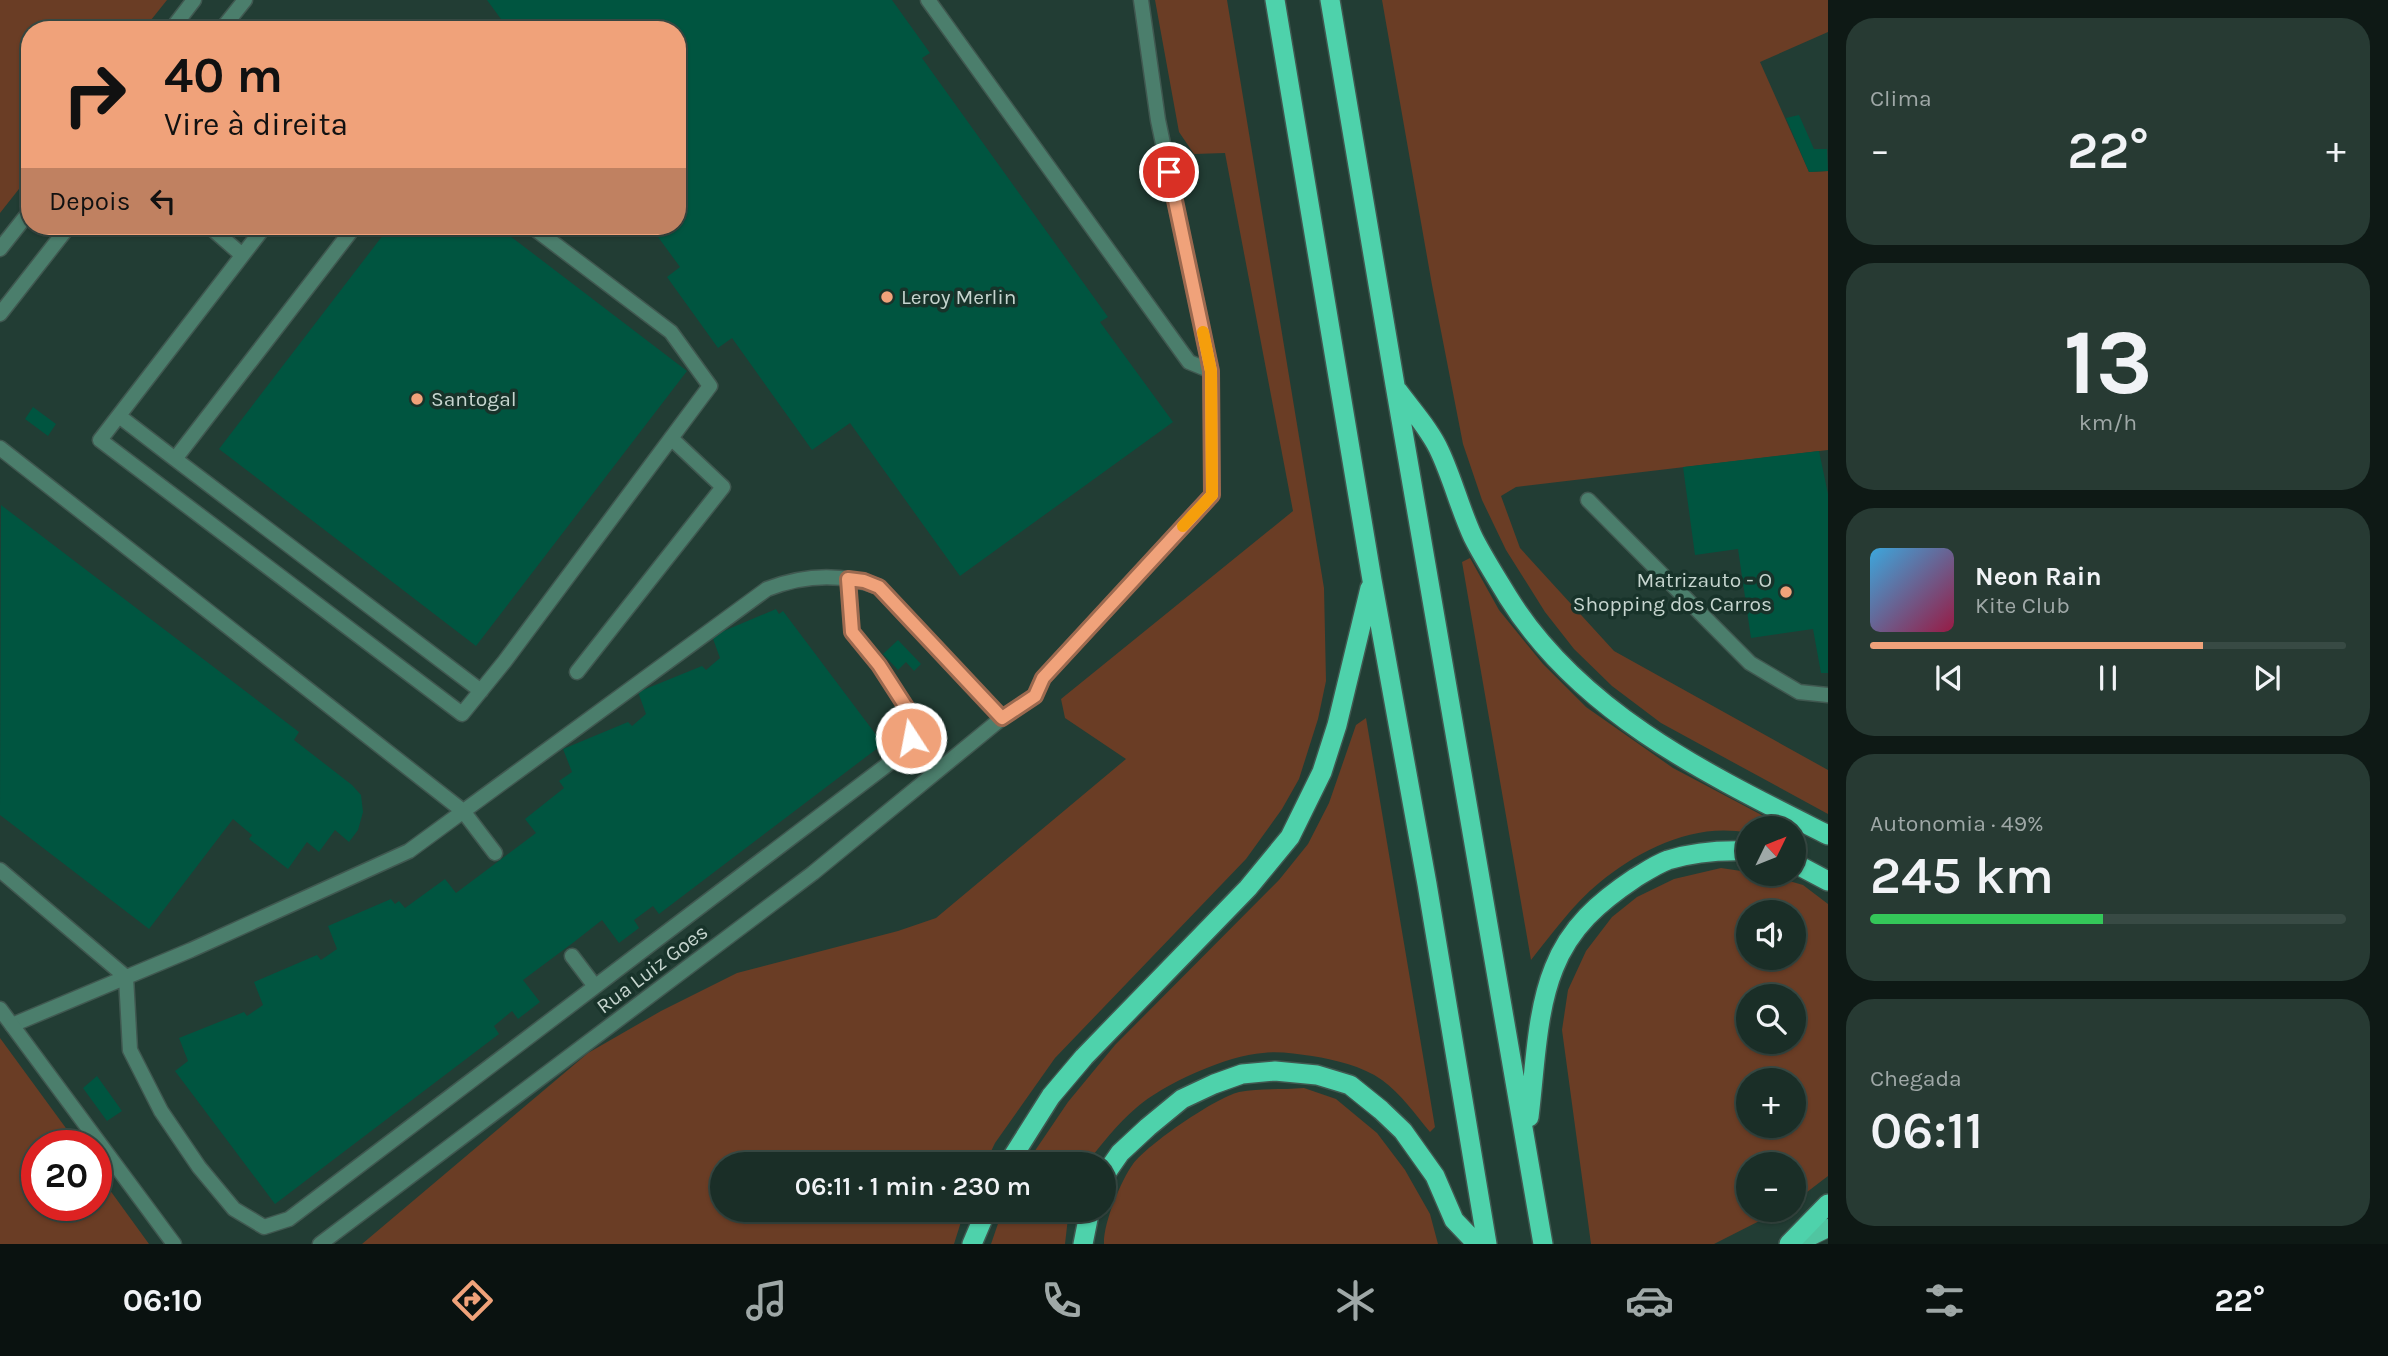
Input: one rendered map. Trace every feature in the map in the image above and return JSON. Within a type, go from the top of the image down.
[{"type":"highway","points":[[1275,0],[1487,1244]]},
{"type":"highway","points":[[1330,0],[1543,1244]]},
{"type":"highway","points":[[1395,385],[1440,450],[1474,538],[1509,599],[1548,651],[1586,689],[1663,747],[1828,835]]},
{"type":"highway","points":[[1016,1152],[1051,1096],[1084,1057],[1248,888],[1290,837],[1322,772],[1337,725],[1372,580]]},
{"type":"highway","points":[[1527,1139],[1543,1008],[1553,970],[1573,932],[1586,915],[1618,890],[1666,860],[1723,850],[1736,851]]},
{"type":"highway","points":[[1806,869],[1828,881]]},
{"type":"highway","points":[[1116,1159],[1148,1127],[1182,1099],[1214,1084],[1242,1074],[1275,1071],[1317,1075],[1350,1085],[1403,1131],[1435,1176],[1454,1220],[1477,1244]]},
{"type":"highway","points":[[1789,1244],[1828,1204]]},
{"type":"highway","points":[[972,1244],[981,1222]]},
{"type":"highway","points":[[1083,1244],[1087,1222]]},
{"type":"main road","points":[[1795,1244],[1828,1228]]},
{"type":"street","points":[[178,21],[194,0]]},
{"type":"street","points":[[229,21],[245,0]]},
{"type":"street","points":[[928,0],[1189,362],[1211,371]]},
{"type":"street","name":"Rua Luiz Goes","points":[[320,1244],[813,873],[1002,718],[1035,696],[1043,678],[1212,495],[1211,371],[1158,120],[1141,0]]},
{"type":"street","points":[[0,249],[21,222]]},
{"type":"street","points":[[0,314],[62,235]]},
{"type":"street","points":[[219,235],[242,255]]},
{"type":"street","points":[[258,235],[100,440],[461,714],[710,386],[671,332],[543,235]]},
{"type":"street","points":[[175,459],[348,235]]},
{"type":"street","points":[[119,415],[481,691]]},
{"type":"street","points":[[577,672],[723,487],[671,438]]},
{"type":"street","points":[[0,448],[463,811],[495,853]]},
{"type":"street","points":[[1588,500],[1750,663],[1799,692],[1828,695]]},
{"type":"street","points":[[12,1025],[409,851],[767,589],[791,580],[827,577],[864,581],[879,587],[1002,718]]},
{"type":"street","points":[[0,870],[126,977],[130,1050],[161,1111],[199,1167],[234,1209],[264,1227],[289,1219],[900,755],[911,738],[908,710],[879,665],[852,632],[848,579]]},
{"type":"street","points":[[572,956],[594,985]]},
{"type":"street","points":[[0,1009],[174,1244]]},
{"type":"shaded area","points":[[0,0],[167,0],[150,21],[21,21],[21,186],[0,213]]},
{"type":"shaded area","points":[[1155,0],[1227,0],[1324,588],[1326,681],[1318,719],[1299,779],[1282,809],[1246,859],[1055,1058],[991,1152],[710,1152],[710,1222],[961,1222],[954,1244],[362,1244],[588,1053],[661,1011],[737,973],[898,931],[936,918],[1126,759],[1065,718],[1061,699],[1293,511],[1225,153],[1194,154],[1179,132]]},
{"type":"shaded area","points":[[1382,0],[1828,0],[1828,32],[1760,62],[1809,172],[1828,171],[1828,450],[1516,487],[1501,496],[1520,548],[1614,651],[1828,770],[1828,814],[1661,723],[1612,686],[1574,649],[1545,612],[1506,550],[1482,500],[1463,444]]},
{"type":"shaded area","points":[[1470,558],[1499,610],[1543,664],[1586,707],[1673,768],[1763,816],[1736,816],[1736,832],[1688,835],[1632,860],[1590,891],[1531,960],[1462,562]]},
{"type":"shaded area","points":[[1366,718],[1435,1127],[1430,1132],[1408,1104],[1382,1080],[1357,1067],[1312,1056],[1263,1053],[1215,1065],[1162,1090],[1129,1114],[1096,1152],[1034,1152],[1068,1102],[1115,1045],[1279,880],[1308,844],[1329,803],[1356,725]]},
{"type":"shaded area","points":[[1721,868],[1736,870],[1736,886],[1804,886],[1828,904],[1828,1176],[1806,1193],[1806,1152],[1736,1152],[1736,1222],[1757,1222],[1714,1244],[1591,1244],[1562,1030],[1568,990],[1586,951],[1612,917],[1637,897],[1674,879]]},
{"type":"shaded area","points":[[0,1038],[67,1130],[21,1130],[21,1221],[112,1221],[112,1193],[149,1244],[0,1244]]},
{"type":"shaded area","points":[[1304,1088],[1336,1099],[1377,1133],[1405,1170],[1430,1214],[1438,1244],[1104,1244],[1108,1222],[1116,1222],[1118,1191],[1128,1171],[1141,1155],[1214,1103],[1239,1092]]},
{"type":"shaded area","points":[[999,1222],[1068,1222],[1065,1244],[991,1244]]},
{"type":"building","name":"Leroy Merlin","points":[[487,0],[892,0],[930,53],[922,58],[1108,317],[1100,322],[1173,422],[960,576],[850,423],[812,450],[732,338],[718,348],[667,277],[680,267],[657,235],[686,235],[686,21],[502,21]]},
{"type":"building","points":[[1799,115],[1814,149],[1827,149],[1828,171],[1809,172],[1786,118]]},
{"type":"building","points":[[383,235],[509,235],[687,371],[476,646],[219,449]]},
{"type":"building","points":[[33,407],[56,424],[48,436],[25,419]]},
{"type":"building","name":"Matrizauto - O Shopping dos Carros","points":[[1819,451],[1828,494],[1828,673],[1821,673],[1813,629],[1751,638],[1738,549],[1695,555],[1683,467]]},
{"type":"building","points":[[1,505],[299,732],[294,740],[361,795],[363,812],[358,830],[349,842],[335,830],[319,852],[307,842],[288,869],[249,839],[252,835],[233,819],[149,929],[0,815]]},
{"type":"building","points":[[776,609],[779,614],[783,611],[883,744],[659,914],[653,906],[634,920],[639,928],[619,943],[602,920],[523,980],[540,1002],[518,1019],[512,1011],[494,1026],[499,1034],[275,1204],[175,1071],[188,1061],[179,1038],[244,1012],[247,1016],[263,1005],[254,982],[317,955],[321,960],[337,949],[328,926],[391,899],[395,904],[399,901],[405,908],[445,879],[456,893],[536,833],[525,819],[564,788],[559,781],[572,772],[563,749],[628,722],[632,726],[646,714],[638,692],[702,666],[706,670],[720,658],[712,636]]},
{"type":"building","points":[[898,640],[921,664],[914,671],[906,662],[898,670],[883,654]]},
{"type":"building","points":[[97,1076],[122,1111],[107,1121],[83,1088]]},
{"type":"slow traffic","points":[[1183,526],[1212,495],[1211,371],[1203,332]]},
{"type":"place","name":"Leroy Merlin","points":[[887,297]]},
{"type":"place","name":"Santogal","points":[[417,399]]},
{"type":"place","name":"Matrizauto - O Shopping dos Carros","points":[[1786,592]]},
{"type":"route","points":[[911,738],[908,710],[879,665],[852,632],[848,579],[879,587],[1002,718],[1035,696],[1043,678],[1212,495],[1211,371],[1169,172]]}]
